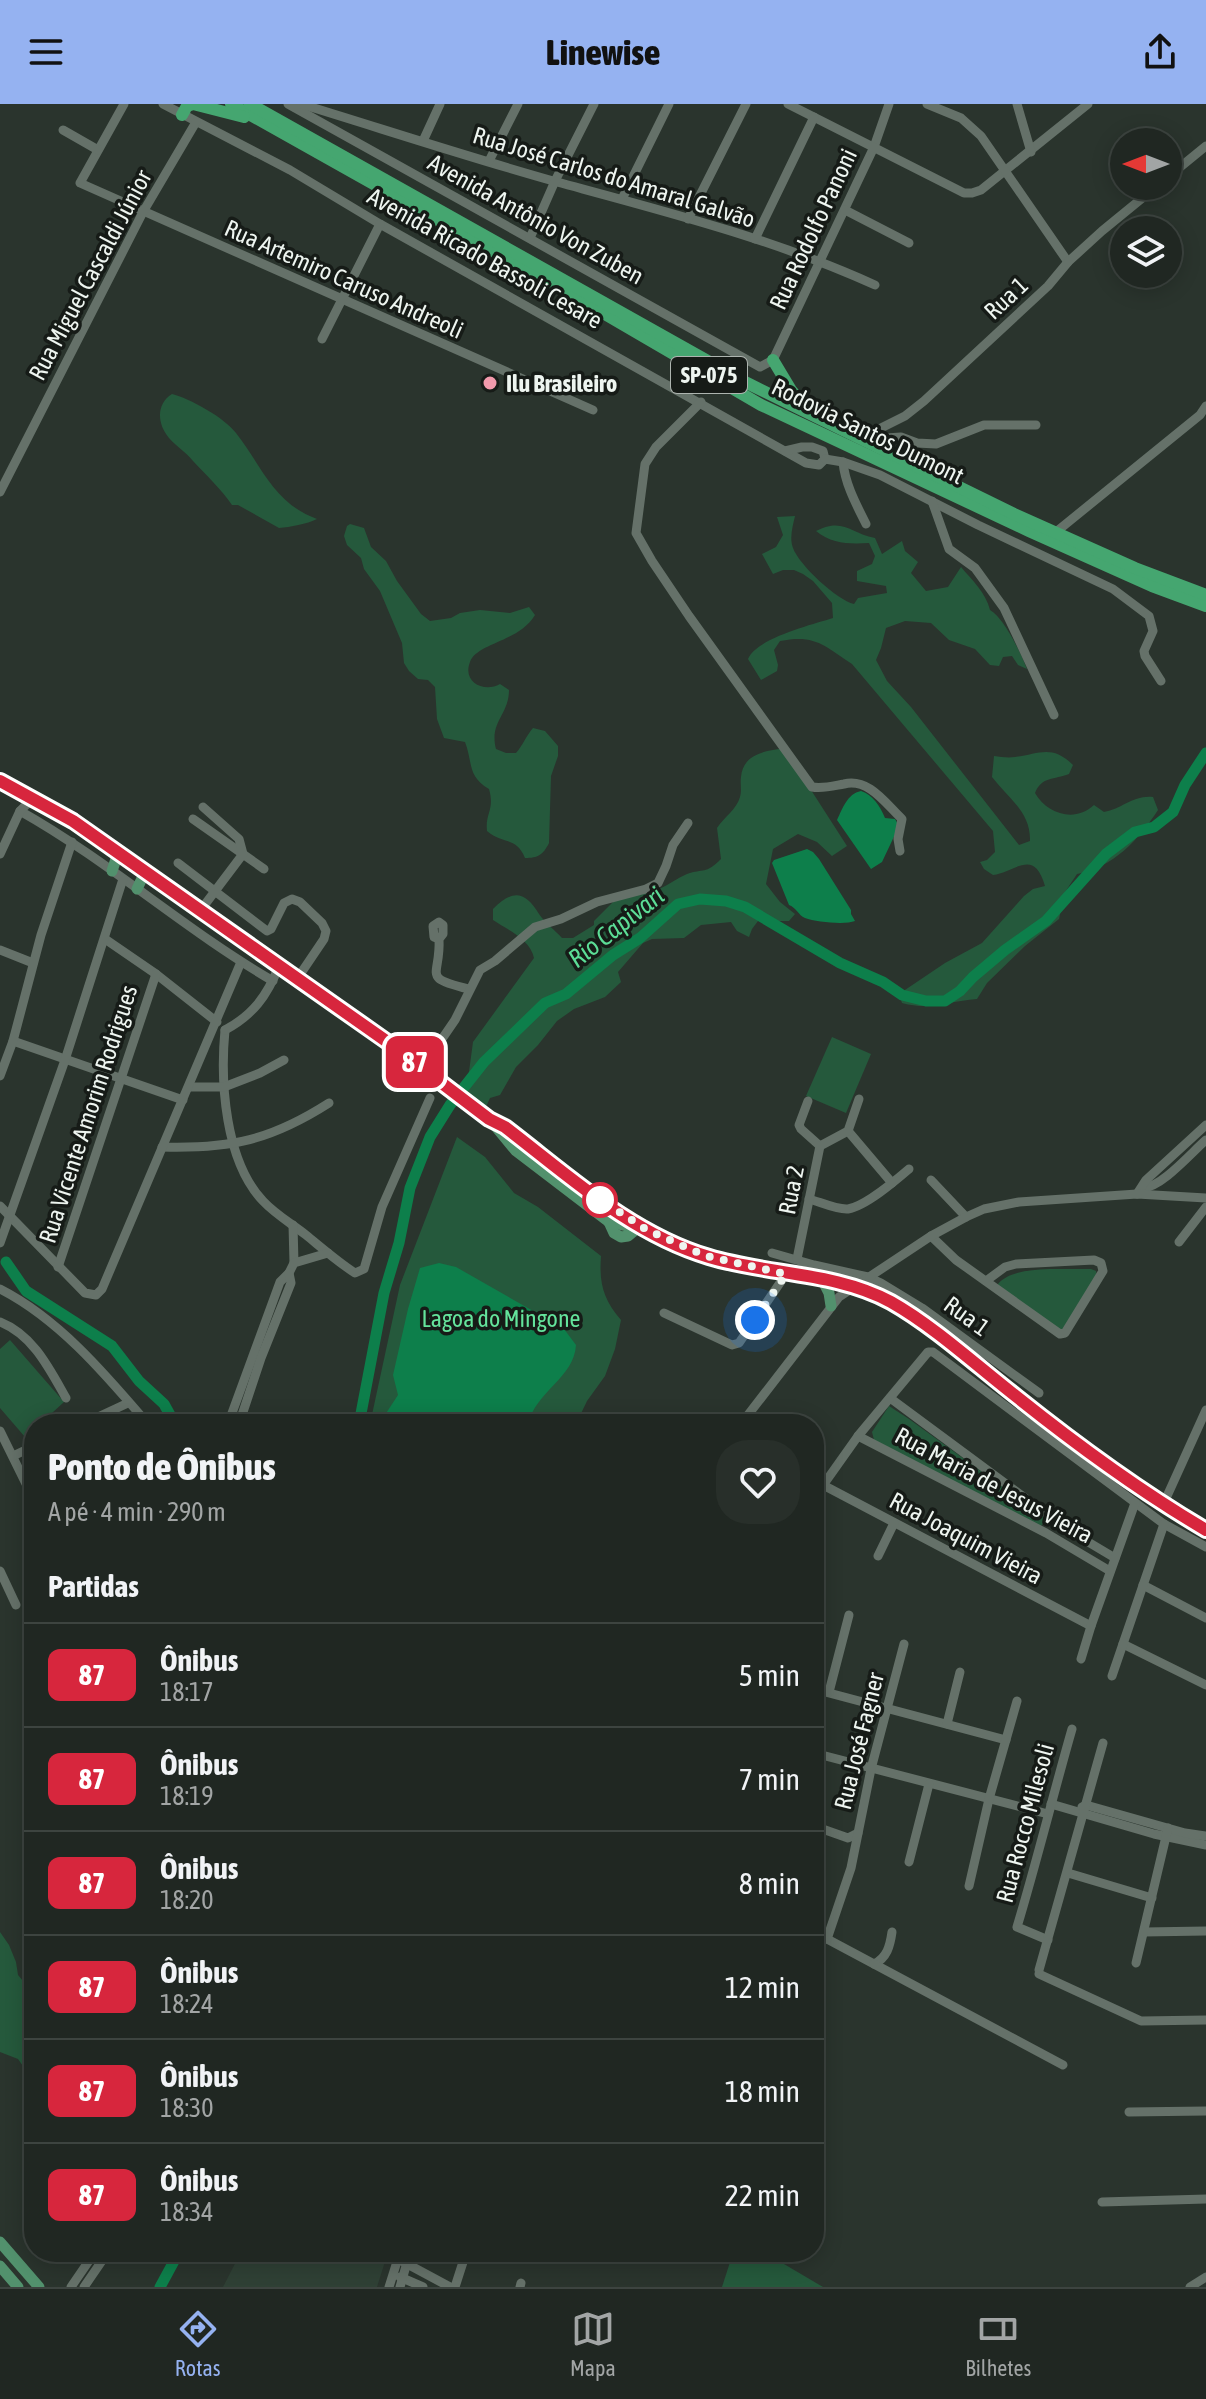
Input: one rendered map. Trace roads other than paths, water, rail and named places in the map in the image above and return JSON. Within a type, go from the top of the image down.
[{"type":"highway","points":[[182,115],[187,106],[193,104],[264,122]]},
{"type":"highway","name":"Rodovia Santos Dumont","points":[[231,104],[574,296],[761,405],[1029,531],[1142,582],[1206,606]]},
{"type":"highway","name":"Rodovia Santos Dumont","points":[[250,104],[747,383],[963,491],[1135,568],[1206,595]]},
{"type":"highway","points":[[769,363],[775,378],[791,390],[811,415]]},
{"type":"main road","points":[[0,781],[73,821],[279,966],[465,1100],[489,1119],[516,1151],[614,1217],[706,1256],[856,1286],[911,1314],[1028,1406],[1163,1505],[1206,1530]]},
{"type":"main road","points":[[112,871],[118,853]]},
{"type":"main road","points":[[137,889],[145,872]]},
{"type":"main road","points":[[614,1217],[614,1233],[621,1237],[641,1228]]},
{"type":"main road","points":[[822,1279],[831,1306]]},
{"type":"main road","points":[[0,2242],[39,2287]]},
{"type":"main road","points":[[0,2266],[18,2287]]},
{"type":"street","points":[[63,130],[98,150],[124,104]]},
{"type":"street","name":"Avenida Ricado Bassoli Cesare","points":[[163,104],[290,170],[380,224],[785,451],[813,465],[823,463],[825,459],[823,451],[812,447],[785,451]]},
{"type":"street","name":"Avenida Antônio Von Zuben","points":[[288,104],[760,367],[769,363]]},
{"type":"street","name":"Rua José Carlos do Amaral Galvão","points":[[301,104],[755,239],[821,260],[875,285]]},
{"type":"street","points":[[423,141],[440,104]]},
{"type":"street","points":[[489,161],[518,104]]},
{"type":"street","points":[[530,238],[594,104]]},
{"type":"street","points":[[622,199],[669,104]]},
{"type":"street","points":[[688,219],[746,104]]},
{"type":"street","points":[[788,104],[964,193],[981,190],[1088,104]]},
{"type":"street","name":"Rua Rodolfo Panoni","points":[[769,363],[845,210],[874,147],[889,104]]},
{"type":"street","points":[[927,104],[961,118],[981,136],[1068,262]]},
{"type":"street","points":[[1017,104],[1031,152]]},
{"type":"street","points":[[335,130],[339,115]]},
{"type":"street","points":[[755,239],[814,117]]},
{"type":"street","name":"Rua Miguel Cascaldi Júnior","points":[[0,492],[143,212],[196,122]]},
{"type":"street","points":[[1182,166],[1206,146]]},
{"type":"street","name":"Rua Artemiro Caruso Andreoli","points":[[98,150],[80,183],[593,410]]},
{"type":"street","name":"Rua 1","points":[[1036,425],[984,425],[936,444],[917,443],[901,437],[886,438],[875,431],[905,416],[924,401],[1048,286],[1068,262],[1140,200]]},
{"type":"street","points":[[845,210],[909,243]]},
{"type":"street","points":[[322,339],[380,224]]},
{"type":"street","points":[[701,402],[656,447],[645,464],[636,533],[689,616],[812,787],[823,788],[855,781],[868,786],[902,819],[898,839],[900,851]]},
{"type":"street","points":[[1056,532],[1200,415],[1206,406]]},
{"type":"street","points":[[825,459],[880,475],[1113,589],[1149,616],[1153,631],[1144,651],[1161,681]]},
{"type":"street","points":[[843,462],[844,474],[866,524]]},
{"type":"street","points":[[932,501],[949,549],[975,568],[1004,608],[1054,715]]},
{"type":"street","points":[[20,792],[20,811]]},
{"type":"street","points":[[0,854],[20,811],[32,799]]},
{"type":"street","points":[[203,807],[239,839],[243,854]]},
{"type":"street","points":[[20,811],[72,842],[241,962],[273,981]]},
{"type":"street","points":[[193,819],[264,869]]},
{"type":"street","points":[[422,1068],[455,1020],[480,970],[535,927],[597,902],[658,883],[673,845],[688,823]]},
{"type":"street","points":[[0,1076],[72,842]]},
{"type":"street","points":[[200,911],[243,854]]},
{"type":"street","points":[[178,863],[267,931],[284,903],[292,899],[300,902],[322,923],[326,931],[324,939],[297,979]]},
{"type":"street","points":[[0,1243],[65,1060],[123,879]]},
{"type":"street","points":[[105,939],[156,974],[225,1030]]},
{"type":"street","points":[[439,939],[440,955],[434,967],[435,973],[440,980],[469,989]]},
{"type":"street","points":[[0,950],[33,963]]},
{"type":"street","points":[[0,1206],[85,1293],[96,1295],[102,1289],[241,962]]},
{"type":"street","points":[[225,1030],[260,1005],[279,966]]},
{"type":"street","name":"Rua Vicente Amorim Rodrigues","points":[[58,1267],[156,974]]},
{"type":"street","points":[[225,1030],[222,1063],[224,1087],[241,1168],[262,1201],[353,1272],[364,1269],[382,1207],[430,1098]]},
{"type":"street","points":[[13,1041],[183,1100]]},
{"type":"street","points":[[189,1087],[224,1087],[284,1060]]},
{"type":"street","points":[[859,1099],[848,1131],[892,1183]]},
{"type":"street","points":[[808,1101],[799,1125],[820,1146]]},
{"type":"street","points":[[162,1147],[194,1148],[252,1141],[292,1125],[329,1103]]},
{"type":"street","points":[[1140,1191],[1150,1187],[1206,1125]]},
{"type":"street","name":"Rua 2","points":[[797,1259],[820,1146],[848,1131]]},
{"type":"street","points":[[1159,1175],[1206,1140]]},
{"type":"street","points":[[809,1199],[848,1209],[857,1206],[909,1169]]},
{"type":"street","points":[[931,1180],[966,1217]]},
{"type":"street","points":[[749,1414],[839,1297],[931,1236],[966,1217],[984,1209],[1019,1202],[1140,1191],[1206,1198]]},
{"type":"street","points":[[1179,1242],[1206,1207]]},
{"type":"street","points":[[232,1414],[280,1282],[294,1263],[293,1225]]},
{"type":"street","points":[[931,1236],[956,1260],[1060,1334],[1065,1333],[1103,1271],[1101,1263],[1094,1260],[1016,1264],[1005,1267],[986,1281]]},
{"type":"street","points":[[294,1263],[328,1253]]},
{"type":"street","name":"Rua 1","points":[[772,1253],[868,1277],[922,1308],[1039,1393]]},
{"type":"street","points":[[242,1414],[291,1283],[289,1273]]},
{"type":"street","points":[[664,1313],[732,1345],[739,1343],[786,1274]]},
{"type":"street","points":[[0,1289],[14,1296],[79,1348],[137,1414]]},
{"type":"street","points":[[0,1322],[13,1327],[29,1341],[46,1362],[66,1398]]},
{"type":"street","points":[[824,1484],[858,1436],[928,1352],[933,1352],[1164,1524],[1206,1547]]},
{"type":"street","name":"Rua Maria de Jesus Vieira","points":[[890,1398],[1068,1530],[1115,1558]]},
{"type":"street","points":[[104,1414],[128,1403]]},
{"type":"street","points":[[1163,1505],[1206,1410]]},
{"type":"street","points":[[0,1431],[24,1479]]},
{"type":"street","name":"Rua Maria de Jesus Vieira","points":[[858,1436],[1046,1533],[1110,1571]]},
{"type":"street","points":[[13,1456],[24,1451]]},
{"type":"street","name":"Rua Joaquim Vieira","points":[[824,1486],[1091,1626]]},
{"type":"street","points":[[1081,1659],[1135,1503]]},
{"type":"street","points":[[1046,1533],[1055,1520]]},
{"type":"street","points":[[878,1556],[894,1523]]},
{"type":"street","points":[[1112,1676],[1164,1524]]},
{"type":"street","points":[[1061,1542],[1068,1530]]},
{"type":"street","points":[[0,1571],[16,1605]]},
{"type":"street","points":[[1143,1585],[1206,1618]]},
{"type":"street","points":[[829,1692],[849,1615]]},
{"type":"street","name":"Rua José Fagner","points":[[827,1939],[851,1868],[871,1769],[904,1644]]},
{"type":"street","points":[[1123,1644],[1206,1685]]},
{"type":"street","points":[[947,1724],[960,1672]]},
{"type":"street","points":[[824,1691],[1006,1740]]},
{"type":"street","points":[[969,1886],[989,1799],[1017,1701]]},
{"type":"street","name":"Rua Rocco Milesoli","points":[[1048,1940],[1017,1927],[1044,1839],[1049,1809],[1072,1729]]},
{"type":"street","points":[[1103,1743],[1081,1810],[1068,1873],[1039,1972],[1141,2021],[1206,2020]]},
{"type":"street","points":[[824,1757],[989,1799],[1049,1809],[1081,1810],[1206,1845]]},
{"type":"street","points":[[909,1862],[929,1784]]},
{"type":"street","points":[[824,1830],[848,1838],[858,1833]]},
{"type":"street","points":[[1167,1833],[1206,1836]]},
{"type":"street","points":[[1136,1963],[1167,1833]]},
{"type":"street","points":[[1068,1873],[1152,1898]]},
{"type":"street","points":[[1144,1932],[1206,1931]]},
{"type":"street","points":[[871,1964],[880,1961],[887,1953],[892,1932]]},
{"type":"street","points":[[824,1937],[1063,2065]]},
{"type":"street","points":[[1129,2112],[1206,2111]]},
{"type":"street","points":[[1102,2202],[1206,2199]]},
{"type":"street","points":[[71,2287],[88,2262]]},
{"type":"street","points":[[84,2287],[101,2262]]},
{"type":"street","points":[[389,2287],[399,2280],[408,2264],[452,2287],[463,2262]]},
{"type":"street","points":[[1190,2287],[1206,2277]]},
{"type":"street","points":[[399,2280],[423,2287]]},
{"type":"waterway","name":"Rio Capivari","points":[[361,1414],[384,1293],[399,1243],[410,1188],[430,1137],[450,1105],[484,1062],[545,1003],[566,994],[613,955],[640,938],[678,904],[700,899],[726,901],[745,907],[840,963],[883,982],[902,995],[926,1001],[945,1001],[1005,950],[1046,921],[1106,854],[1135,832],[1154,827],[1173,812],[1185,785],[1206,753]]},
{"type":"waterway","points":[[6,1262],[26,1291],[112,1346],[170,1414]]},
{"type":"waterway","name":"Rio Capivari","points":[[160,2287],[174,2262]]},
{"type":"place","name":"Ilu Brasileiro","points":[[490,383]]},
{"type":"park label","name":"Lagoa do Mingone","points":[[501,1318]]}]
